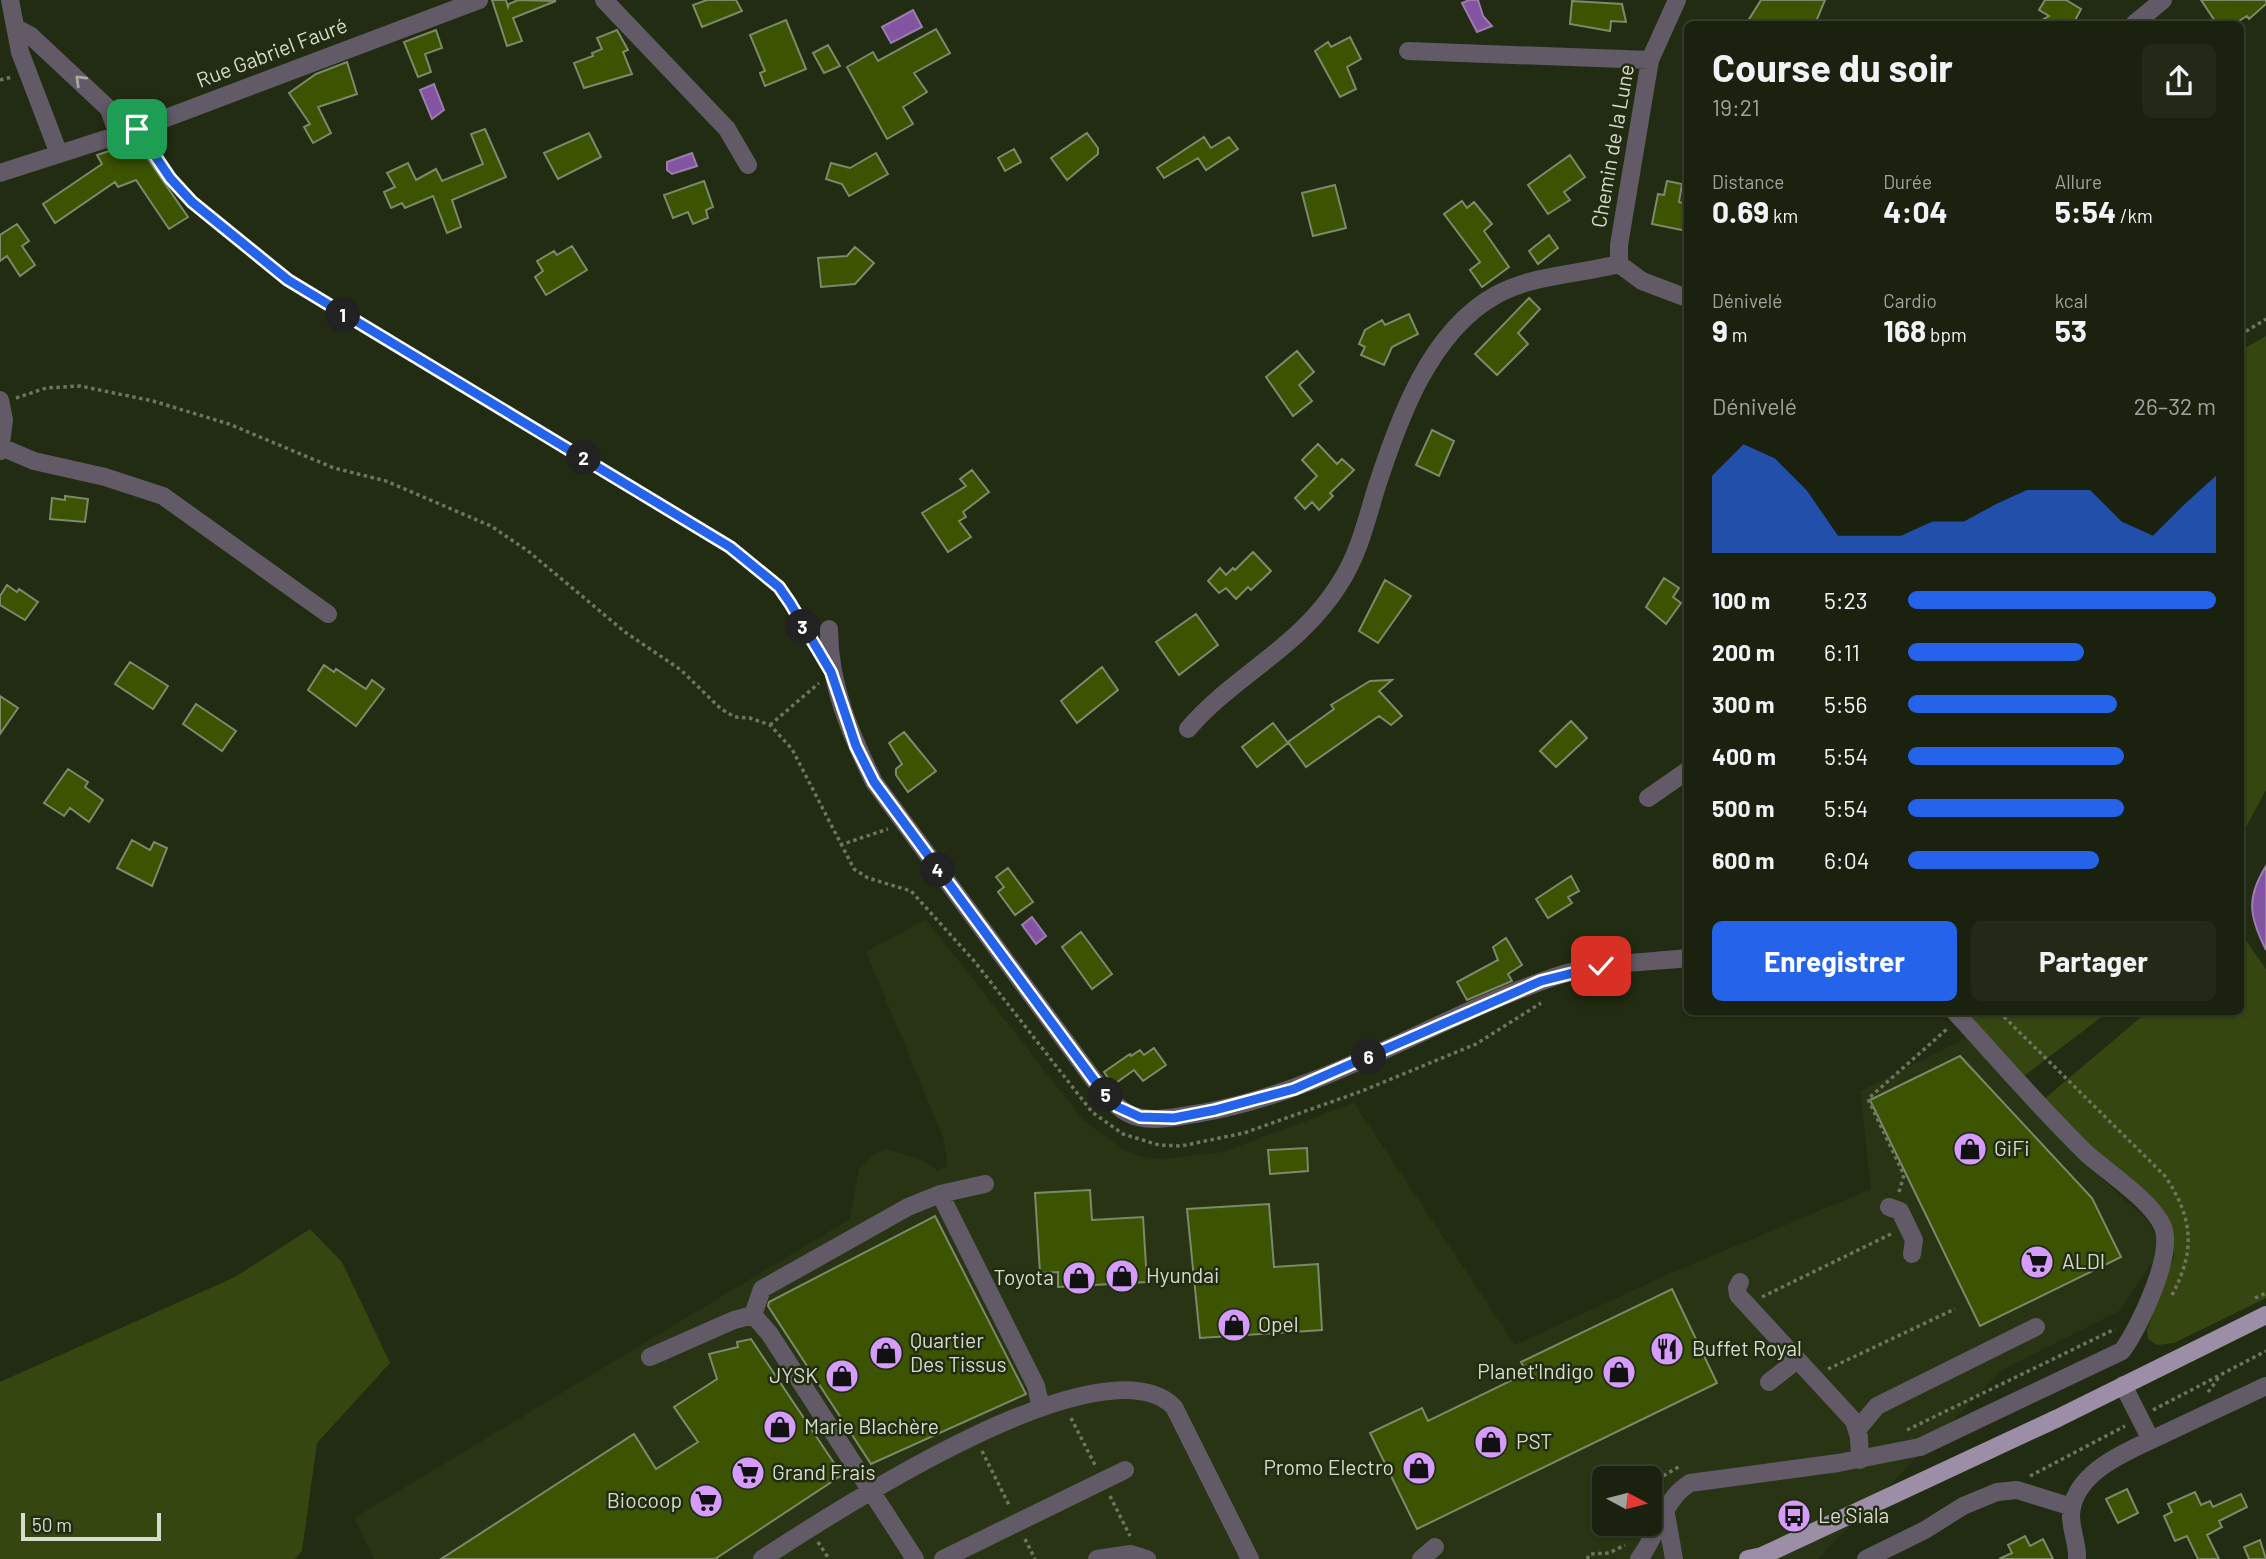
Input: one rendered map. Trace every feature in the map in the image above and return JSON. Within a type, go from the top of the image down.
[{"type":"main road","points":[[1756,1558],[2266,1315]]},
{"type":"street","points":[[10,0],[18,29],[20,51],[59,154]]},
{"type":"street","name":"Rue Gabriel Fauré","points":[[0,173],[137,129],[479,0]]},
{"type":"street","points":[[604,0],[727,130],[748,165]]},
{"type":"street","name":"Chemin de la Lune","points":[[1619,264],[1619,245],[1650,60],[1677,0]]},
{"type":"street","points":[[2138,21],[2163,0]]},
{"type":"street","points":[[18,29],[32,36],[109,108],[118,135]]},
{"type":"street","points":[[1408,51],[1650,60]]},
{"type":"street","points":[[1188,729],[1211,705],[1283,647],[1332,595],[1362,539],[1390,447],[1417,387],[1446,340],[1462,321],[1491,298],[1517,287],[1619,264],[1642,281],[1684,297]]},
{"type":"street","points":[[0,401],[4,420],[1,449],[34,461],[105,477],[163,496],[328,614]]},
{"type":"street","points":[[829,629],[831,672],[856,746],[874,782],[902,824],[1094,1080],[1118,1107],[1140,1117],[1174,1118],[1294,1089],[1555,976],[1601,966],[1684,958]]},
{"type":"street","points":[[1648,798],[1684,773]]},
{"type":"street","points":[[1639,1559],[1671,1499],[1690,1483],[1860,1460],[1920,1447],[2122,1351],[2135,1333],[2164,1258],[2162,1227],[2149,1208],[2050,1116],[1958,1015]]},
{"type":"street","points":[[753,1315],[762,1289],[908,1207],[940,1194],[985,1184]]},
{"type":"street","points":[[940,1194],[1036,1386],[1041,1408]]},
{"type":"street","points":[[1892,1207],[1907,1226],[1915,1247],[1912,1254]]},
{"type":"street","points":[[1740,1282],[1738,1295],[1773,1324],[1809,1368],[1848,1406],[1857,1430],[1860,1460]]},
{"type":"street","points":[[650,1357],[734,1320],[753,1315]]},
{"type":"street","points":[[753,1315],[769,1333],[915,1559]]},
{"type":"street","points":[[1857,1430],[1877,1406],[2036,1327]]},
{"type":"street","points":[[1769,1382],[1809,1368]]},
{"type":"street","points":[[2123,1385],[2151,1440]]},
{"type":"street","points":[[2077,1559],[2072,1507],[2082,1487],[2098,1470],[2116,1457],[2266,1387]]},
{"type":"street","points":[[762,1559],[869,1490],[1041,1408],[1065,1399],[1119,1390],[1145,1390],[1161,1395],[1174,1407],[1250,1559]]},
{"type":"street","points":[[943,1559],[1125,1470]]},
{"type":"street","points":[[1866,1559],[1997,1492],[2017,1490],[2072,1507]]},
{"type":"street","points":[[1666,1510],[1674,1559]]},
{"type":"street","points":[[1421,1559],[1435,1546]]},
{"type":"street","points":[[1097,1559],[1131,1554],[1147,1559]]},
{"type":"path","points":[[137,129],[170,178],[192,202],[288,280],[374,335],[626,482],[730,547],[779,587],[831,672],[770,725]]},
{"type":"path","points":[[2244,333],[2266,319]]},
{"type":"path","points":[[0,401],[54,387],[80,386],[116,391],[229,424],[334,468],[386,481],[460,511],[528,551],[625,632],[681,670],[721,709],[735,717],[750,718],[770,725],[792,749],[854,869],[868,878],[911,891],[931,912],[1092,1112],[1124,1134],[1159,1145],[1181,1146],[1244,1133],[1362,1091],[1476,1044],[1528,1009],[1551,998]]},
{"type":"path","points":[[840,845],[902,824]]},
{"type":"path","points":[[1892,1207],[1904,1175],[1868,1099],[1956,1015]]},
{"type":"path","points":[[2002,1015],[2165,1176],[2181,1200],[2189,1230],[2188,1249],[2180,1280],[2169,1302]]},
{"type":"path","points":[[1747,1305],[1907,1226]]},
{"type":"path","points":[[1809,1368],[1955,1308]]},
{"type":"path","points":[[1906,1431],[2037,1366],[2138,1321]]},
{"type":"path","points":[[2017,1490],[2033,1473],[2266,1352]]},
{"type":"path","points":[[976,1437],[1035,1559]]},
{"type":"path","points":[[1587,1559],[1590,1554],[1609,1553],[1630,1542]]},
{"type":"shaded area","points":[[1478,0],[1483,16],[1492,26],[1477,32],[1462,3]]},
{"type":"shaded area","points":[[913,10],[922,27],[891,43],[882,27]]},
{"type":"shaded area","points":[[434,84],[444,110],[432,119],[420,90]]},
{"type":"shaded area","points":[[692,153],[697,166],[672,174],[667,170],[667,162]]},
{"type":"shaded area","points":[[2266,336],[2266,790],[2244,831],[2244,349]]},
{"type":"shaded area","points":[[2266,866],[2266,950],[2256,927],[2252,907],[2255,888]]},
{"type":"shaded area","points":[[1032,917],[1046,936],[1036,944],[1022,925]]},
{"type":"shaded area","points":[[926,919],[1084,1121],[1124,1150],[1143,1157],[1161,1159],[1223,1152],[1354,1103],[1515,1345],[1666,1275],[1871,1189],[1860,1091],[1967,1038],[2097,1174],[2149,1222],[2157,1240],[2156,1257],[2119,1311],[2002,1370],[1818,1559],[374,1559],[354,1518],[850,1219],[859,1168],[872,1155],[887,1149],[922,1160],[938,1171],[948,1166],[943,1137],[866,952]]},
{"type":"shaded area","points":[[2244,938],[2266,969],[2266,1298],[2174,1343],[2157,1345],[2148,1339],[2147,1330],[2174,1256],[2171,1230],[2125,1178],[2043,1100],[2143,1015],[2244,1015]]},
{"type":"shaded area","points":[[1970,1015],[2104,1015],[2024,1076]]},
{"type":"shaded area","points":[[310,1229],[342,1262],[390,1363],[317,1443],[302,1551],[295,1559],[0,1559],[0,1382],[235,1277]]},
{"type":"building","points":[[492,0],[506,0],[508,7],[518,0],[556,1],[513,18],[522,41],[507,46]]},
{"type":"building","points":[[707,0],[736,0],[742,11],[702,27],[693,5]]},
{"type":"building","points":[[1761,0],[1825,0],[1816,21],[1748,21]]},
{"type":"building","points":[[2045,0],[2066,0],[2081,9],[2075,21],[2040,21],[2049,16],[2039,10]]},
{"type":"building","points":[[2201,0],[2266,0],[2266,4],[2249,19],[2247,16],[2239,21],[2215,21]]},
{"type":"building","points":[[1572,1],[1622,4],[1626,22],[1611,21],[1610,31],[1570,24]]},
{"type":"building","points":[[786,20],[806,69],[765,86],[760,73],[765,71],[750,35]]},
{"type":"building","points":[[936,29],[950,53],[914,73],[927,92],[903,107],[913,124],[887,139],[847,67],[873,52],[878,61]]},
{"type":"building","points":[[436,30],[442,48],[425,54],[431,72],[418,77],[404,42]]},
{"type":"building","points":[[617,30],[628,50],[623,52],[632,74],[584,88],[574,63],[593,56],[592,53],[602,49],[597,38]]},
{"type":"building","points":[[1350,37],[1361,59],[1347,67],[1356,89],[1340,97],[1315,51],[1328,42],[1331,47]]},
{"type":"building","points":[[828,45],[840,66],[824,73],[813,53]]},
{"type":"building","points":[[347,62],[357,94],[318,107],[331,133],[313,143],[304,127],[310,124],[289,93],[316,74]]},
{"type":"building","points":[[485,129],[506,177],[452,200],[461,227],[447,233],[433,196],[405,208],[402,203],[391,208],[384,192],[395,187],[387,173],[408,163],[416,180],[436,169],[442,181],[483,164],[471,134]]},
{"type":"building","points":[[589,133],[601,157],[558,179],[544,153]]},
{"type":"building","points":[[1087,133],[1098,148],[1098,154],[1067,180],[1051,158]]},
{"type":"building","points":[[1204,137],[1211,148],[1229,137],[1238,149],[1206,170],[1198,158],[1164,178],[1157,168]]},
{"type":"building","points":[[136,142],[188,217],[169,229],[136,180],[118,187],[115,182],[55,223],[43,204],[102,164],[97,155]]},
{"type":"building","points":[[1014,149],[1021,162],[1005,171],[998,158]]},
{"type":"building","points":[[876,153],[888,174],[849,196],[842,184],[826,179],[831,163],[850,168]]},
{"type":"building","points":[[1570,155],[1585,177],[1564,192],[1570,200],[1548,214],[1528,185]]},
{"type":"building","points":[[704,181],[713,207],[706,210],[708,218],[693,224],[688,212],[673,218],[664,195]]},
{"type":"building","points":[[1667,181],[1682,184],[1679,202],[1684,203],[1684,230],[1652,224],[1658,194],[1664,195]]},
{"type":"building","points":[[1335,185],[1346,228],[1313,236],[1302,193]]},
{"type":"building","points":[[1462,201],[1467,208],[1474,202],[1492,224],[1484,231],[1509,267],[1482,287],[1470,270],[1480,262],[1444,214]]},
{"type":"building","points":[[17,224],[29,241],[22,246],[35,265],[20,276],[7,256],[0,261],[0,235]]},
{"type":"building","points":[[1549,235],[1558,248],[1538,264],[1529,251]]},
{"type":"building","points":[[572,246],[587,270],[546,295],[535,277],[543,271],[537,261],[554,251],[557,255]]},
{"type":"building","points":[[855,247],[874,263],[855,284],[821,287],[818,258],[847,256]]},
{"type":"building","points":[[1529,298],[1540,309],[1518,333],[1528,344],[1497,375],[1475,354]]},
{"type":"building","points":[[1409,314],[1418,334],[1392,347],[1384,365],[1361,355],[1365,347],[1359,344],[1365,330],[1382,320],[1385,325]]},
{"type":"building","points":[[1297,351],[1314,372],[1299,385],[1312,401],[1293,416],[1266,377]]},
{"type":"building","points":[[1432,430],[1454,441],[1439,476],[1416,465]]},
{"type":"building","points":[[1318,444],[1337,464],[1342,459],[1354,470],[1330,493],[1333,496],[1319,510],[1312,502],[1305,509],[1295,498],[1317,476],[1302,460]]},
{"type":"building","points":[[972,470],[989,492],[963,512],[966,517],[959,521],[971,537],[948,552],[922,513],[966,486],[960,479]]},
{"type":"building","points":[[65,496],[88,499],[85,522],[50,519],[52,498],[65,500]]},
{"type":"building","points":[[1253,552],[1271,571],[1251,590],[1248,587],[1236,599],[1226,588],[1219,593],[1208,581],[1220,568],[1226,575],[1233,568],[1235,570]]},
{"type":"building","points":[[1664,578],[1679,588],[1673,597],[1681,603],[1666,624],[1646,607]]},
{"type":"building","points":[[1385,580],[1411,596],[1378,643],[1359,631]]},
{"type":"building","points":[[7,585],[17,592],[19,589],[38,602],[25,620],[0,605],[0,596]]},
{"type":"building","points":[[1196,614],[1218,645],[1179,675],[1156,642]]},
{"type":"building","points":[[130,662],[168,686],[153,709],[115,684]]},
{"type":"building","points":[[324,665],[334,672],[336,669],[366,689],[372,680],[384,689],[356,726],[308,690]]},
{"type":"building","points":[[1102,667],[1118,690],[1077,723],[1061,701]]},
{"type":"building","points":[[1392,680],[1379,691],[1402,716],[1391,725],[1379,716],[1306,767],[1288,742],[1334,709],[1331,705],[1370,681]]},
{"type":"building","points":[[0,696],[18,708],[0,734]]},
{"type":"building","points":[[196,704],[236,731],[222,751],[183,724]]},
{"type":"building","points":[[1571,721],[1587,738],[1556,767],[1540,751]]},
{"type":"building","points":[[1273,723],[1288,743],[1257,767],[1242,747]]},
{"type":"building","points":[[904,732],[936,771],[908,792],[896,775],[896,769],[902,764],[889,743]]},
{"type":"building","points":[[68,769],[88,782],[85,787],[103,800],[89,822],[70,808],[64,816],[44,803]]},
{"type":"building","points":[[132,840],[150,850],[154,842],[167,848],[152,886],[117,868]]},
{"type":"building","points":[[1008,868],[1033,902],[1015,915],[998,892],[1004,887],[996,877]]},
{"type":"building","points":[[1571,876],[1579,891],[1568,897],[1572,903],[1548,918],[1536,899]]},
{"type":"building","points":[[1081,932],[1112,974],[1092,989],[1062,947]]},
{"type":"building","points":[[1506,938],[1522,965],[1508,974],[1512,981],[1467,1000],[1457,982],[1498,960],[1493,947]]},
{"type":"building","points":[[1154,1048],[1166,1065],[1143,1081],[1134,1070],[1113,1085],[1104,1072],[1130,1054],[1131,1056],[1140,1050],[1144,1055]]},
{"type":"building","name":"GiFi","points":[[1960,1056],[2092,1198],[2121,1257],[1980,1326],[1870,1100]]},
{"type":"building","points":[[1307,1148],[1308,1171],[1270,1174],[1268,1150]]},
{"type":"building","points":[[1090,1190],[1092,1220],[1143,1217],[1147,1282],[1058,1287],[1058,1272],[1040,1273],[1035,1193]]},
{"type":"building","points":[[1269,1204],[1274,1267],[1318,1264],[1322,1330],[1200,1338],[1187,1209]]},
{"type":"building","points":[[935,1216],[1026,1394],[871,1464],[768,1306],[769,1302]]},
{"type":"building","points":[[1672,1289],[1717,1383],[1417,1529],[1370,1433],[1422,1408],[1428,1421],[1527,1373],[1521,1362]]},
{"type":"building","points":[[751,1339],[842,1475],[715,1559],[441,1559],[634,1434],[656,1469],[698,1442],[674,1407],[717,1379],[709,1354],[738,1347],[737,1342]]},
{"type":"building","points":[[2127,1489],[2138,1513],[2118,1523],[2106,1499]]},
{"type":"building","points":[[2195,1492],[2201,1505],[2210,1501],[2213,1507],[2241,1494],[2247,1507],[2219,1521],[2222,1527],[2207,1535],[2219,1559],[2198,1559],[2187,1536],[2175,1541],[2164,1516],[2172,1512],[2168,1504]]},
{"type":"building","points":[[2025,1536],[2030,1546],[2043,1539],[2053,1559],[1999,1559],[2012,1553],[2008,1545]]},
{"type":"building","points":[[2260,1540],[2266,1559],[2249,1559],[2244,1547]]},
{"type":"place","name":"GiFi","points":[[1970,1149]]},
{"type":"place","name":"ALDI","points":[[2037,1262]]},
{"type":"place","name":"Hyundai","points":[[1122,1276]]},
{"type":"place","name":"Toyota","points":[[1079,1278]]},
{"type":"place","name":"Opel","points":[[1234,1325]]},
{"type":"place","name":"Buffet Royal","points":[[1667,1349]]},
{"type":"place","name":"Quartier Des Tissus","points":[[886,1353]]},
{"type":"place","name":"Planet'Indigo","points":[[1619,1372]]},
{"type":"place","name":"JYSK","points":[[842,1376]]},
{"type":"place","name":"Marie Blachère","points":[[780,1427]]},
{"type":"place","name":"PST","points":[[1491,1442]]},
{"type":"place","name":"Promo Electro","points":[[1419,1468]]},
{"type":"place","name":"Grand Frais","points":[[748,1473]]},
{"type":"place","name":"Biocoop","points":[[706,1501]]},
{"type":"place","name":"Le Siala","points":[[1794,1516]]},
{"type":"route","points":[[137,129],[170,178],[192,202],[214,223],[288,280],[374,335],[602,468],[730,547],[779,587],[831,672],[856,746],[874,782],[902,824],[1094,1080],[1118,1107],[1127,1113],[1155,1119],[1174,1118],[1294,1089],[1541,981],[1601,966]]}]
